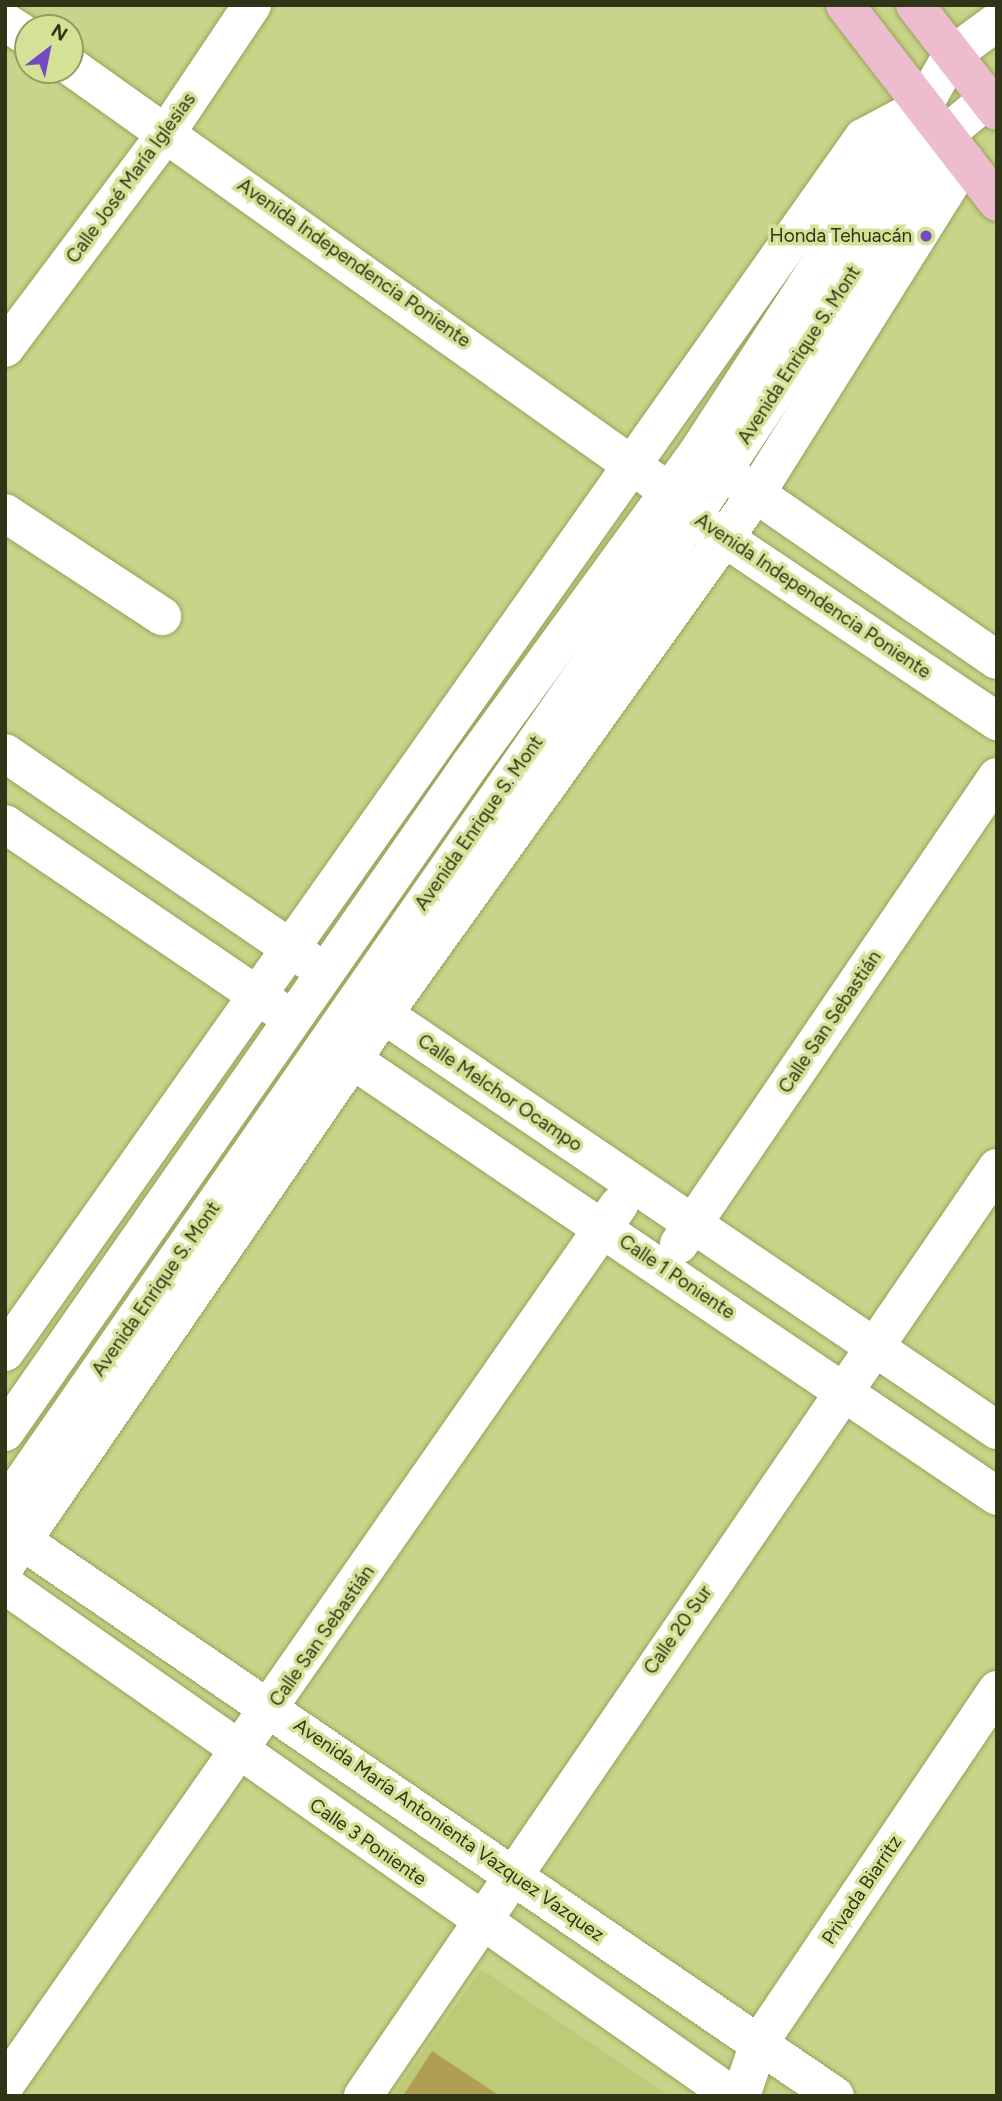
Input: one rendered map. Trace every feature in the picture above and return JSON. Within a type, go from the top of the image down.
[{"type":"main road","points":[[845,5],[997,202]]},
{"type":"main road","points":[[915,5],[952,55],[994,100]]},
{"type":"street","name":"Calle José María Iglesias","points":[[5,348],[167,132],[252,5]]},
{"type":"street","points":[[12,1546],[370,1005],[755,495],[945,133],[952,55],[997,22]]},
{"type":"street","name":"Avenida Independencia Poniente","points":[[84,76],[635,464],[724,539],[997,721]]},
{"type":"street","points":[[5,1352],[287,946],[635,464],[863,138],[945,133],[994,100]]},
{"type":"street","name":"Avenida Enrique S. Mont","points":[[5,1432],[324,972],[680,504],[945,133]]},
{"type":"street","points":[[635,464],[711,461],[755,495],[997,660]]},
{"type":"street","name":"Avenida Enrique S. Mont","points":[[370,1005],[680,504]]},
{"type":"street","points":[[5,513],[162,616]]},
{"type":"street","name":"Calle Melchor Ocampo","points":[[5,753],[370,1005],[997,1430]]},
{"type":"street","name":"Calle San Sebastián","points":[[663,1267],[997,777]]},
{"type":"street","points":[[5,824],[340,1052]]},
{"type":"street","name":"Avenida Enrique S. Mont","points":[[5,1507],[340,1052]]},
{"type":"street","name":"Calle 1 Poniente","points":[[340,1052],[844,1389],[997,1496]]},
{"type":"street","name":"Calle 20 Sur","points":[[363,2096],[510,1875],[997,1168]]},
{"type":"street","name":"Calle San Sebastián","points":[[5,2085],[273,1708],[633,1184]]},
{"type":"street","name":"Avenida María Antonienta Vazquez Vazquez","points":[[12,1546],[273,1708],[510,1875],[835,2096]]},
{"type":"street","name":"Calle 3 Poniente","points":[[5,1585],[480,1921],[733,2096]]},
{"type":"street","name":"Privada Biarritz","points":[[741,2096],[758,2043],[997,1690]]},
{"type":"shaded area","points":[[481,1969],[670,2096],[392,2096]]},
{"type":"building","points":[[432,2051],[500,2096],[403,2096]]},
{"type":"place","name":"Honda Tehuacán","points":[[926,236]]}]
